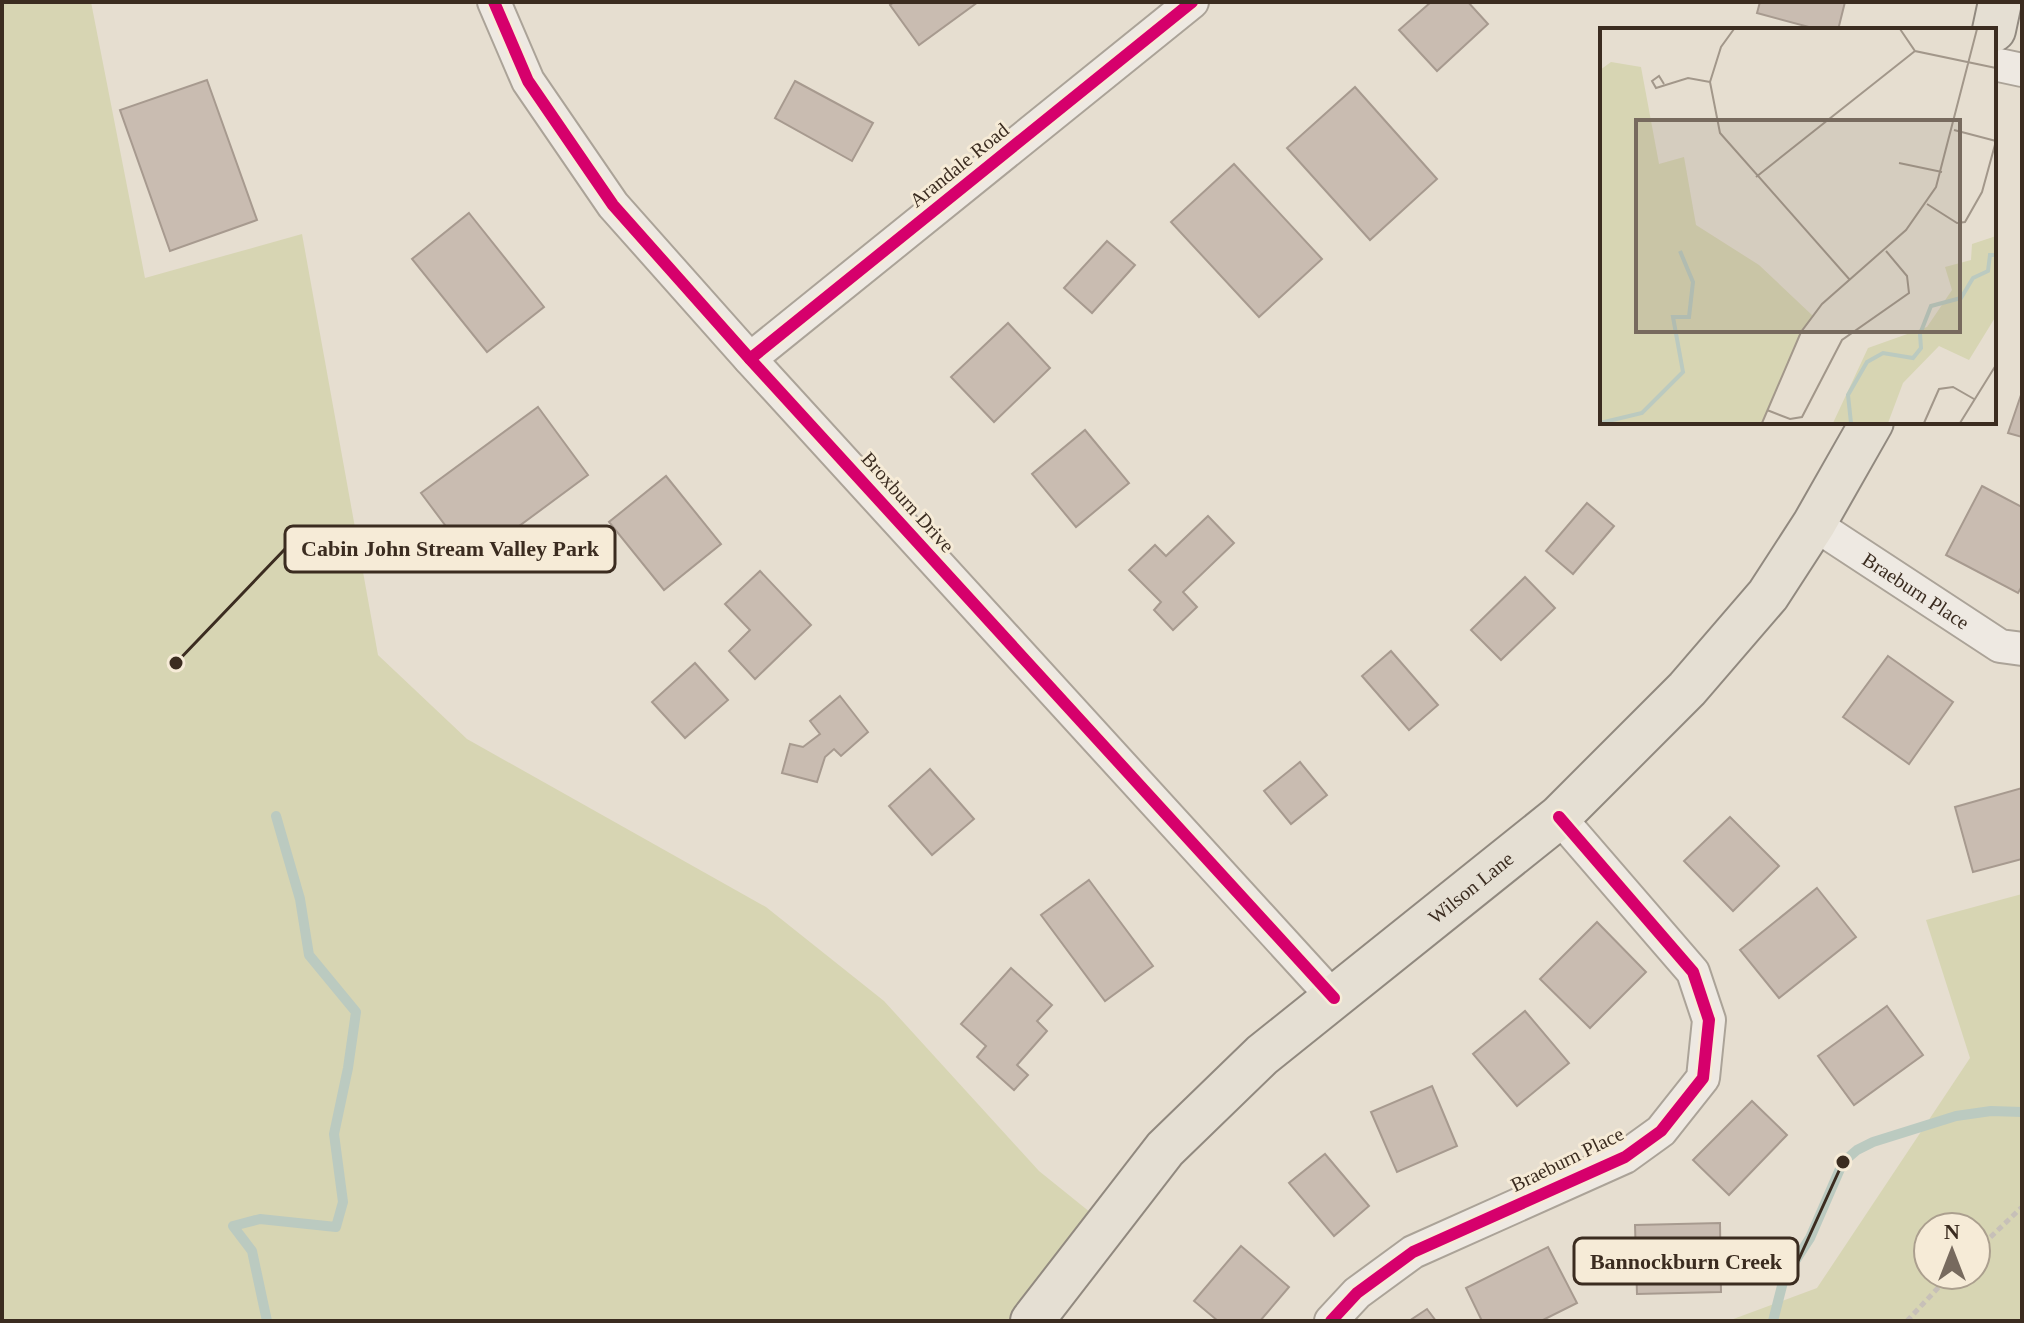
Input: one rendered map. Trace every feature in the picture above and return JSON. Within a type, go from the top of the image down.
[{"type":"main road","points":[[1994,28],[2000,2]]},
{"type":"main road","name":"Wilson Lane","points":[[1032,1321],[1165,1149],[1262,1055],[1559,817],[1697,678],[1768,595],[1814,524],[1871,424]]},
{"type":"street","name":"Broxburn Drive","points":[[494,2],[528,81],[613,205],[1334,998]]},
{"type":"street","name":"Arandale Road","points":[[750,359],[1192,2]]},
{"type":"street","points":[[1996,64],[2022,70]]},
{"type":"street","name":"Braeburn Place","points":[[1814,524],[2000,646],[2022,649]]},
{"type":"street","name":"Braeburn Place","points":[[1331,1321],[1357,1293],[1413,1252],[1625,1157],[1661,1131],[1703,1078],[1709,1020],[1693,972],[1559,817]]},
{"type":"path","points":[[1992,1236],[2022,1207]]},
{"type":"path","points":[[1907,1321],[1935,1291]]},
{"type":"shaded area","points":[[2,2],[91,2],[145,278],[302,234],[378,655],[467,739],[766,907],[884,1001],[1039,1171],[1106,1225],[1032,1321],[2,1321]]},
{"type":"shaded area","points":[[2022,894],[2022,1321],[1728,1321],[1817,1288],[1970,1058],[1926,920]]},
{"type":"building","points":[[894,2],[978,2],[919,45],[890,5]]},
{"type":"building","points":[[1431,2],[1468,2],[1488,24],[1437,71],[1399,30]]},
{"type":"building","points":[[1760,2],[1845,2],[1838,28],[1813,28],[1757,13]]},
{"type":"building","points":[[207,80],[257,220],[170,251],[120,110]]},
{"type":"building","points":[[795,81],[873,123],[852,161],[775,118]]},
{"type":"building","points":[[1355,87],[1437,179],[1370,240],[1287,148]]},
{"type":"building","points":[[1234,164],[1322,259],[1259,317],[1171,222]]},
{"type":"building","points":[[469,213],[544,307],[487,352],[412,259]]},
{"type":"building","points":[[1107,241],[1135,265],[1092,313],[1064,288]]},
{"type":"building","points":[[1008,323],[1050,368],[994,422],[951,377]]},
{"type":"building","points":[[2022,392],[2022,437],[2008,433]]},
{"type":"building","points":[[538,407],[588,475],[472,561],[421,493]]},
{"type":"building","points":[[1085,430],[1129,483],[1076,527],[1032,474]]},
{"type":"building","points":[[666,476],[721,544],[664,590],[609,522]]},
{"type":"building","points":[[1982,486],[2022,507],[2022,586],[2018,593],[1946,555]]},
{"type":"building","points":[[1587,503],[1614,526],[1573,574],[1546,551]]},
{"type":"building","points":[[1208,516],[1234,543],[1183,592],[1197,607],[1173,630],[1154,610],[1161,602],[1129,570],[1155,545],[1166,556]]},
{"type":"building","points":[[760,571],[811,625],[755,679],[729,651],[750,630],[725,604]]},
{"type":"building","points":[[1525,577],[1555,608],[1501,660],[1471,630]]},
{"type":"building","points":[[1391,651],[1438,705],[1409,730],[1362,676]]},
{"type":"building","points":[[1888,656],[1953,702],[1909,764],[1843,717]]},
{"type":"building","points":[[695,663],[728,700],[685,738],[652,702]]},
{"type":"building","points":[[840,696],[868,732],[841,756],[834,749],[825,757],[817,782],[782,773],[790,744],[803,747],[820,734],[810,721]]},
{"type":"building","points":[[1300,762],[1327,795],[1291,824],[1264,791]]},
{"type":"building","points":[[930,769],[974,819],[932,855],[889,806]]},
{"type":"building","points":[[2022,788],[2022,859],[1973,872],[1955,807]]},
{"type":"building","points":[[1730,817],[1779,866],[1733,911],[1684,861]]},
{"type":"building","points":[[1089,880],[1153,966],[1105,1001],[1041,915]]},
{"type":"building","points":[[1817,888],[1856,937],[1779,998],[1740,950]]},
{"type":"building","points":[[1597,922],[1646,972],[1590,1028],[1540,979]]},
{"type":"building","points":[[1011,968],[1052,1005],[1037,1021],[1047,1031],[1017,1065],[1028,1075],[1014,1090],[977,1057],[986,1046],[961,1024]]},
{"type":"building","points":[[1887,1006],[1923,1055],[1854,1105],[1818,1056]]},
{"type":"building","points":[[1525,1011],[1569,1063],[1517,1106],[1473,1054]]},
{"type":"building","points":[[1432,1086],[1457,1146],[1397,1172],[1371,1112]]},
{"type":"building","points":[[1752,1101],[1787,1135],[1729,1195],[1693,1160]]},
{"type":"building","points":[[1325,1154],[1369,1206],[1334,1236],[1289,1183]]},
{"type":"building","points":[[1720,1223],[1721,1292],[1637,1294],[1635,1225]]},
{"type":"building","points":[[1241,1246],[1289,1287],[1260,1321],[1218,1321],[1194,1301]]},
{"type":"building","points":[[1548,1247],[1577,1303],[1541,1321],[1482,1321],[1466,1288]]},
{"type":"building","points":[[1427,1309],[1436,1321],[1409,1321]]},
{"type":"waterway","points":[[267,1321],[252,1251],[233,1226],[260,1219],[336,1227],[343,1202],[334,1134],[356,1012],[309,955],[300,899],[276,816]]},
{"type":"waterway","points":[[1773,1321],[1784,1278],[1810,1238],[1843,1162],[1857,1150],[1956,1116],[1991,1111],[2022,1112]]},
{"type":"cycle path","points":[[494,2],[528,81],[613,205],[1334,998]]},
{"type":"cycle path","points":[[750,359],[1192,2]]},
{"type":"cycle path","points":[[1331,1321],[1357,1293],[1413,1252],[1625,1157],[1661,1131],[1703,1078],[1709,1020],[1693,972],[1559,817]]},
{"type":"place","name":"Cabin John Stream Valley Park","points":[[176,663]]},
{"type":"place","name":"Bannockburn Creek","points":[[1843,1162]]}]
